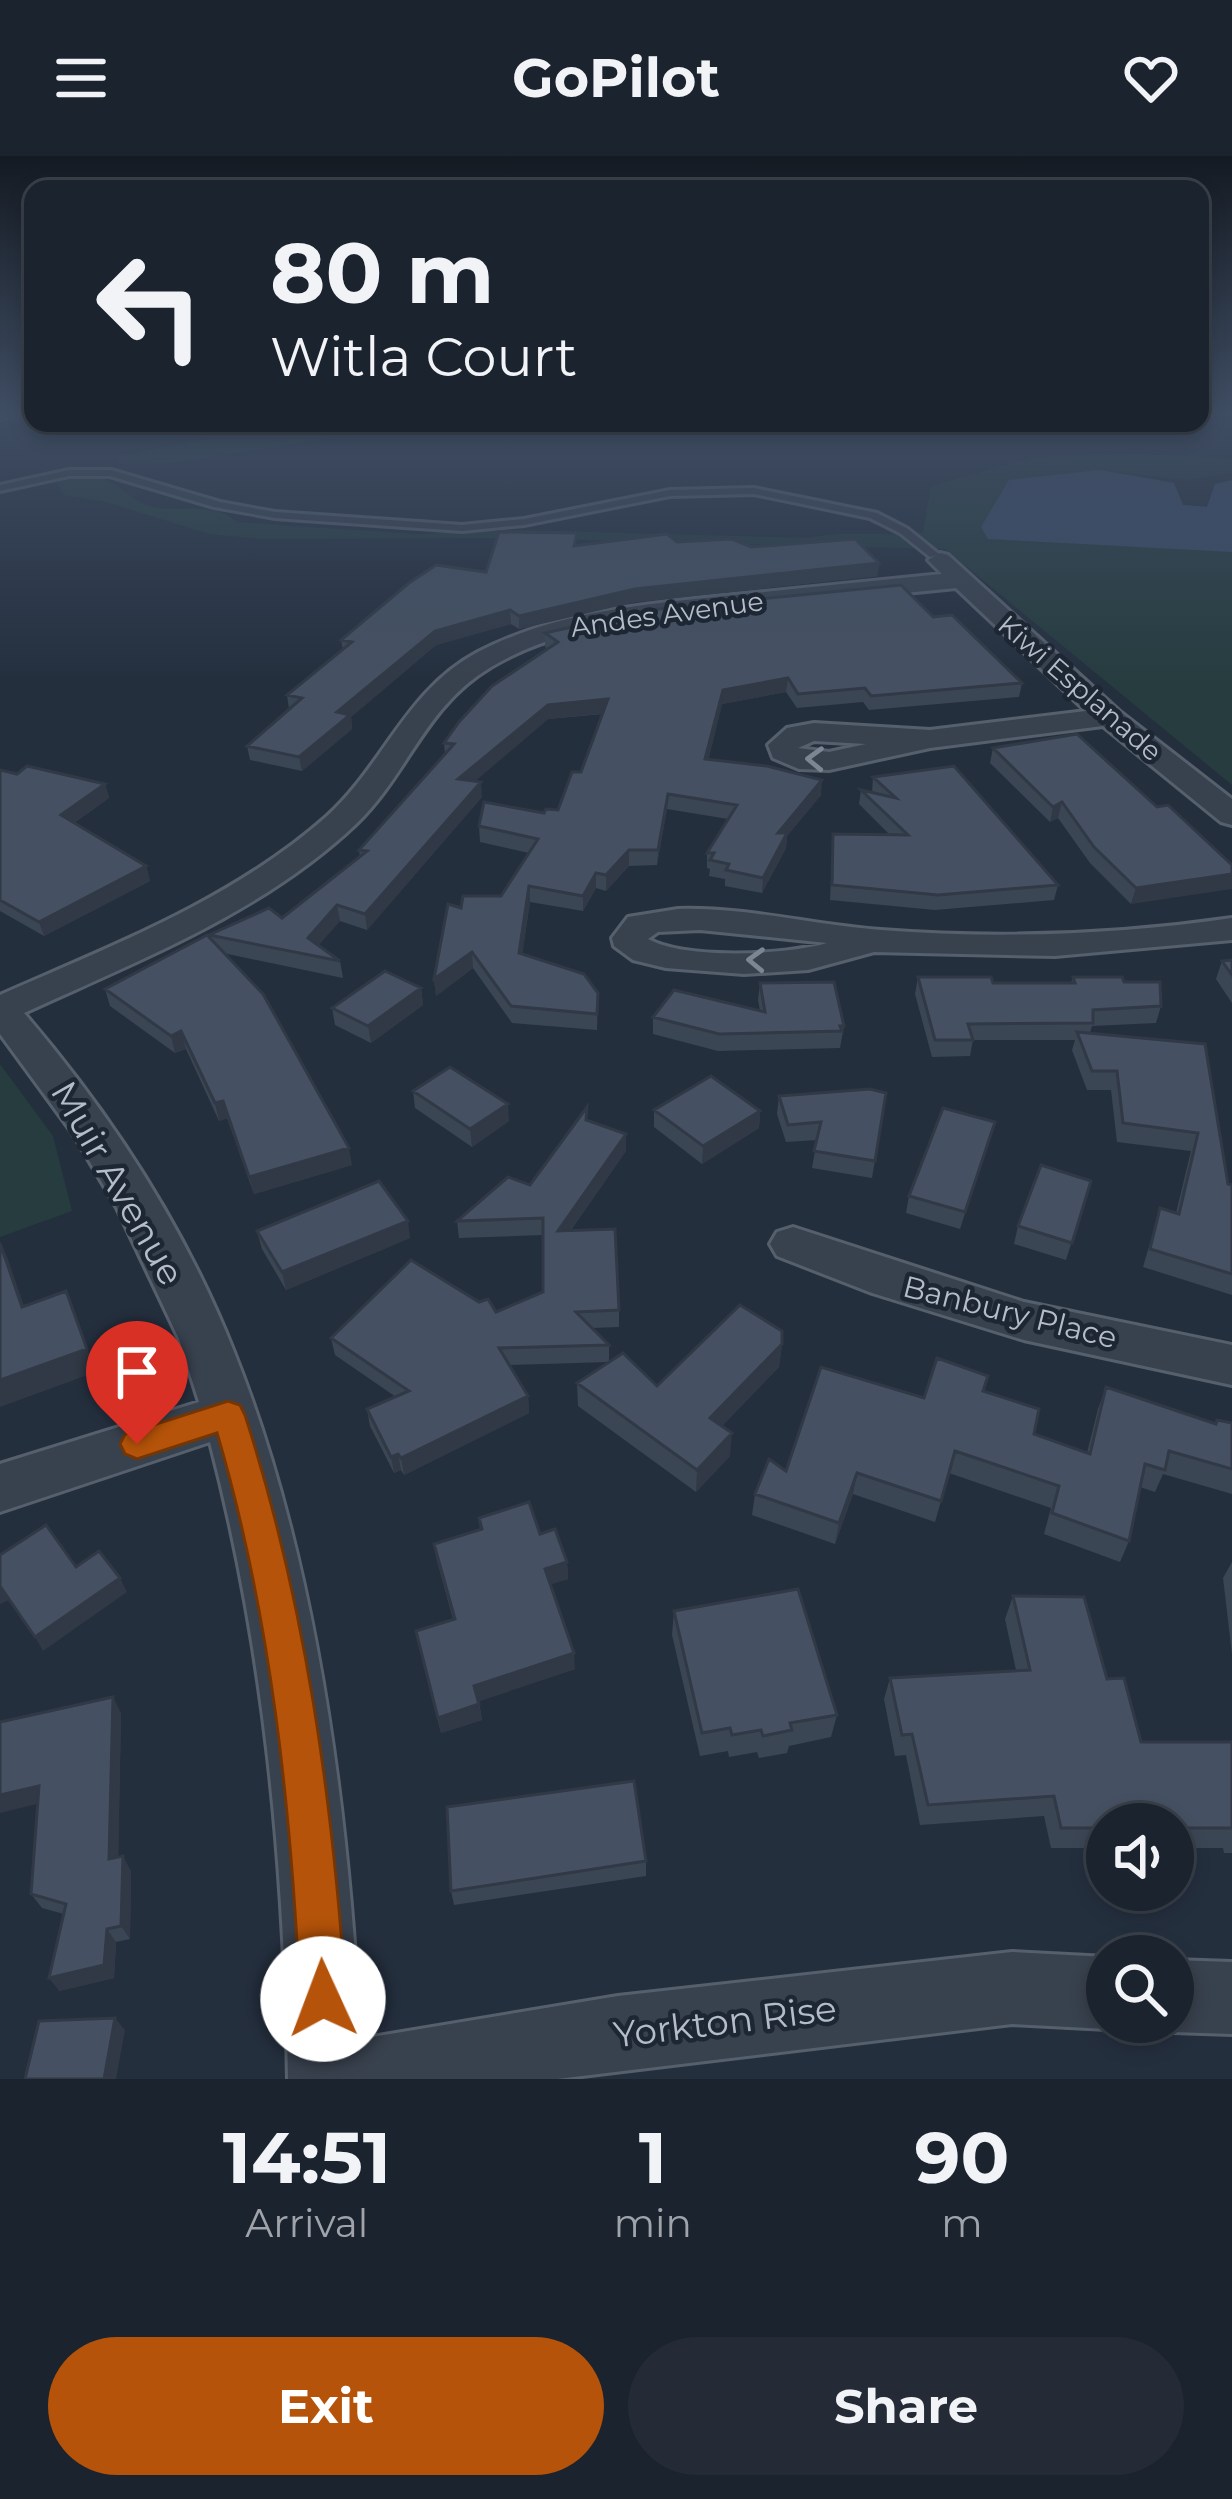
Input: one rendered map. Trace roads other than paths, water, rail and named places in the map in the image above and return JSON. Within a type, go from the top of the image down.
[{"type":"street","name":"Kiwi Esplanade","points":[[934,555],[1109,717],[1232,815]]},
{"type":"street","name":"Andes Avenue","points":[[0,1009],[200,917],[294,859],[384,774],[431,700],[459,675],[499,652],[582,622],[631,614],[959,580]]},
{"type":"street","points":[[930,740],[1109,717]]},
{"type":"street","points":[[871,941],[806,959],[774,961],[657,956],[632,946],[630,938],[641,925],[662,921],[802,927],[871,941],[1024,948],[1144,943],[1232,929]]},
{"type":"street","name":"Muir Avenue","points":[[0,1009],[61,1078],[104,1143],[206,1342],[258,1512],[286,1648],[316,1880],[325,2079]]},
{"type":"street","name":"Banbury Place","points":[[793,1244],[1024,1322],[1232,1365]]},
{"type":"street","points":[[0,1488],[228,1415]]},
{"type":"street","name":"Yorkton Rise","points":[[345,2079],[618,2032],[1012,1988],[1086,1992]]},
{"type":"street","points":[[1194,1997],[1232,1998]]},
{"type":"lane","points":[[219,502],[260,513],[448,528],[506,525],[625,502]]},
{"type":"lane","points":[[807,502],[873,515],[904,530],[934,555]]},
{"type":"water","points":[[996,502],[1182,502],[1207,507],[1209,502],[1232,502],[1232,552],[988,539],[981,527]]}]
